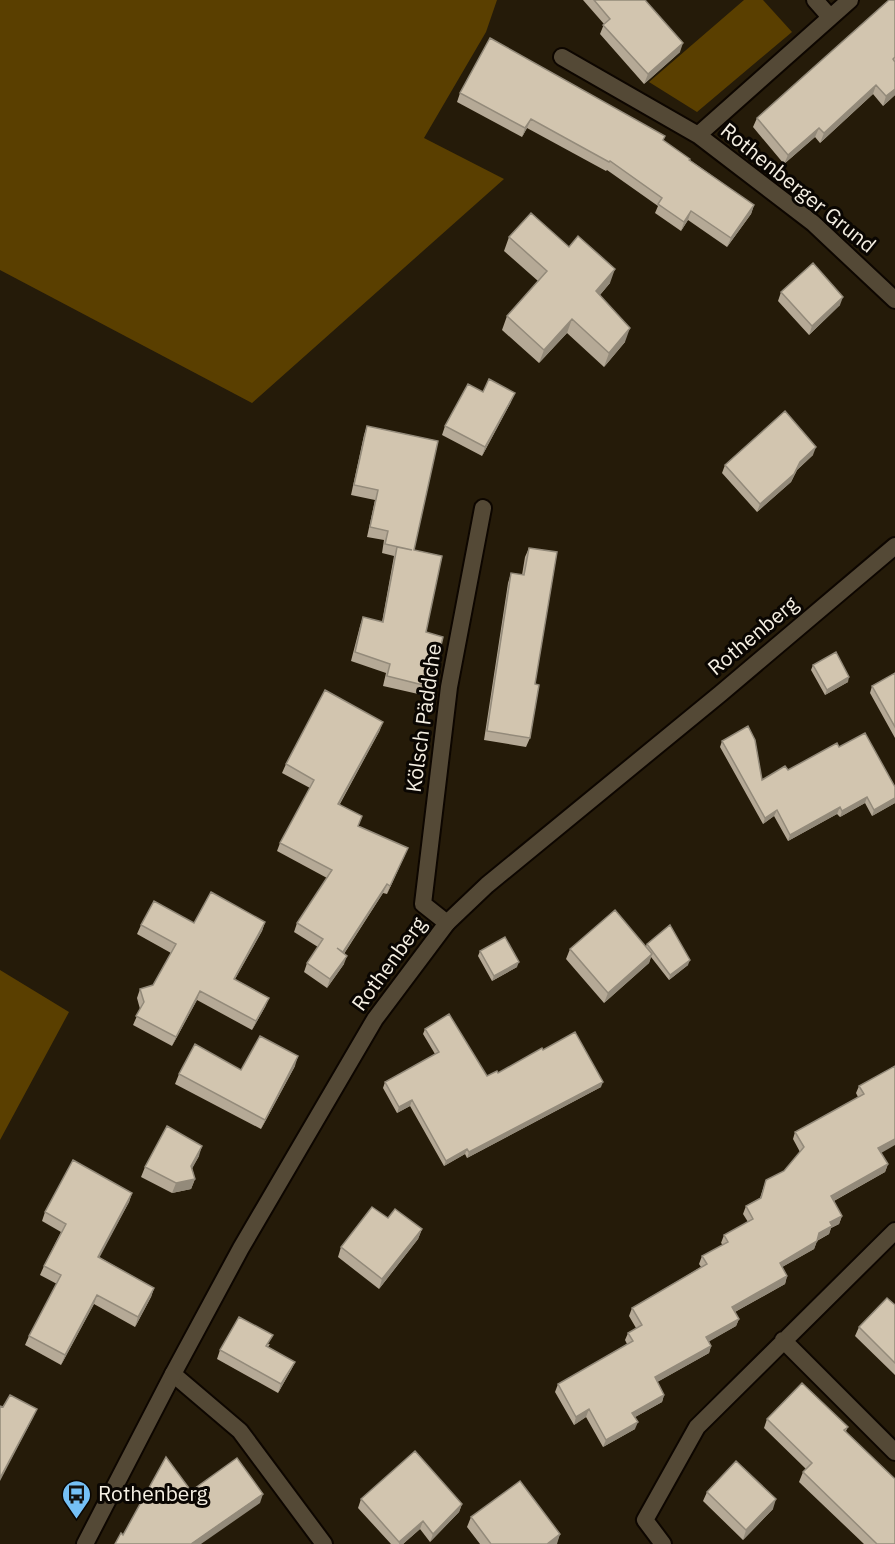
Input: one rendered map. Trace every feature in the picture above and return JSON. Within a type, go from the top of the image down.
[{"type":"street","points":[[815,0],[830,17]]},
{"type":"street","name":"Rothenberger Grund","points":[[698,135],[850,0]]},
{"type":"street","name":"Rothenberger Grund","points":[[562,57],[698,135],[813,223],[895,300]]},
{"type":"street","name":"Kölsch Päddche","points":[[447,923],[423,904],[449,687],[483,508]]},
{"type":"street","name":"Rothenberg","points":[[85,1544],[241,1248],[375,1019],[447,923],[487,885],[720,694],[895,546]]},
{"type":"street","points":[[663,1544],[645,1520],[697,1427],[895,1231]]},
{"type":"street","points":[[783,1340],[895,1452]]},
{"type":"street","points":[[173,1374],[240,1431],[324,1544]]},
{"type":"shaded area","points":[[0,0],[497,0],[486,32],[424,138],[504,179],[252,403],[0,270]]},
{"type":"shaded area","points":[[744,0],[763,0],[792,32],[697,112],[649,82]]},
{"type":"shaded area","points":[[0,970],[69,1012],[0,1140]]},
{"type":"building","points":[[594,0],[645,0],[683,43],[648,74],[603,25],[610,19]]},
{"type":"building","points":[[889,0],[895,0],[895,57],[893,59],[895,89],[886,96],[876,85],[824,133],[819,128],[788,155],[757,118]]},
{"type":"building","points":[[490,38],[665,136],[663,140],[754,205],[731,238],[691,211],[684,222],[658,204],[662,198],[610,161],[531,119],[525,128],[460,93]]},
{"type":"building","points":[[531,213],[569,247],[578,236],[615,269],[596,291],[630,328],[609,353],[572,319],[544,350],[507,316],[547,271],[509,237]]},
{"type":"building","points":[[813,263],[843,297],[812,326],[781,292]]},
{"type":"building","points":[[489,379],[515,393],[485,447],[445,426],[468,384],[483,392]]},
{"type":"building","points":[[785,411],[816,447],[800,462],[794,474],[760,504],[725,465]]},
{"type":"building","points":[[367,426],[438,441],[414,550],[442,556],[426,632],[443,637],[431,687],[387,676],[390,664],[355,652],[363,617],[383,622],[397,547],[412,550],[385,544],[388,531],[370,527],[378,490],[354,485]]},
{"type":"building","points":[[529,548],[557,552],[535,684],[539,685],[530,738],[487,731],[511,573],[524,575]]},
{"type":"building","points":[[836,652],[849,677],[827,690],[813,665]]},
{"type":"building","points":[[895,673],[895,727],[872,686]]},
{"type":"building","points":[[325,690],[383,722],[338,804],[362,816],[358,826],[408,848],[390,886],[387,884],[343,952],[337,948],[347,956],[330,979],[307,963],[323,939],[297,923],[332,870],[280,843],[314,780],[286,764]]},
{"type":"building","points":[[748,726],[755,740],[762,780],[785,766],[788,770],[837,743],[839,747],[865,733],[895,787],[895,798],[874,810],[867,797],[842,811],[840,807],[790,835],[777,810],[765,818],[722,741]]},
{"type":"building","points":[[211,892],[265,922],[234,979],[269,998],[256,1021],[200,991],[176,1037],[136,1016],[144,1002],[140,989],[153,985],[176,944],[141,925],[154,901],[194,923]]},
{"type":"building","points":[[615,910],[652,954],[608,993],[570,949]]},
{"type":"building","points":[[670,925],[690,960],[670,975],[647,944]]},
{"type":"building","points":[[505,937],[519,962],[494,976],[480,951]]},
{"type":"building","points":[[449,1014],[487,1076],[497,1071],[498,1073],[575,1032],[603,1082],[469,1152],[467,1149],[446,1161],[412,1100],[399,1107],[385,1082],[439,1052],[425,1029]]},
{"type":"building","points":[[260,1036],[298,1056],[265,1120],[179,1074],[195,1044],[241,1070]]},
{"type":"building","points":[[895,1066],[895,1139],[878,1148],[888,1164],[831,1196],[842,1216],[830,1222],[832,1226],[819,1233],[817,1241],[780,1263],[787,1276],[732,1307],[739,1319],[706,1337],[711,1346],[655,1377],[664,1395],[632,1413],[638,1422],[606,1440],[589,1409],[576,1417],[558,1384],[633,1341],[628,1333],[642,1325],[632,1308],[707,1264],[702,1256],[728,1242],[724,1235],[753,1219],[746,1206],[761,1198],[766,1180],[784,1171],[804,1147],[795,1132],[864,1094],[859,1086]]},
{"type":"building","points":[[167,1126],[202,1146],[191,1166],[195,1179],[176,1183],[145,1167]]},
{"type":"building","points":[[73,1160],[132,1193],[98,1257],[154,1288],[138,1317],[97,1295],[65,1355],[29,1336],[61,1275],[44,1266],[66,1224],[45,1212]]},
{"type":"building","points":[[372,1207],[388,1218],[395,1209],[422,1229],[382,1279],[341,1247]]},
{"type":"building","points":[[887,1298],[895,1305],[895,1363],[859,1327]]},
{"type":"building","points":[[239,1317],[273,1335],[266,1346],[295,1362],[281,1384],[220,1350]]},
{"type":"building","points":[[802,1383],[848,1427],[844,1430],[895,1479],[895,1544],[877,1544],[803,1472],[812,1463],[767,1419]]},
{"type":"building","points":[[10,1395],[37,1409],[0,1478],[0,1406],[3,1407]]},
{"type":"building","points":[[415,1451],[462,1504],[433,1534],[423,1521],[399,1542],[361,1499]]},
{"type":"building","points":[[166,1457],[191,1491],[237,1458],[263,1494],[191,1544],[115,1544],[121,1533],[123,1535]]},
{"type":"building","points":[[736,1461],[776,1499],[746,1530],[707,1492]]},
{"type":"building","points":[[520,1481],[560,1534],[547,1544],[491,1544],[471,1517]]},
{"type":"place","name":"Rothenberg","points":[[77,1520]]}]
